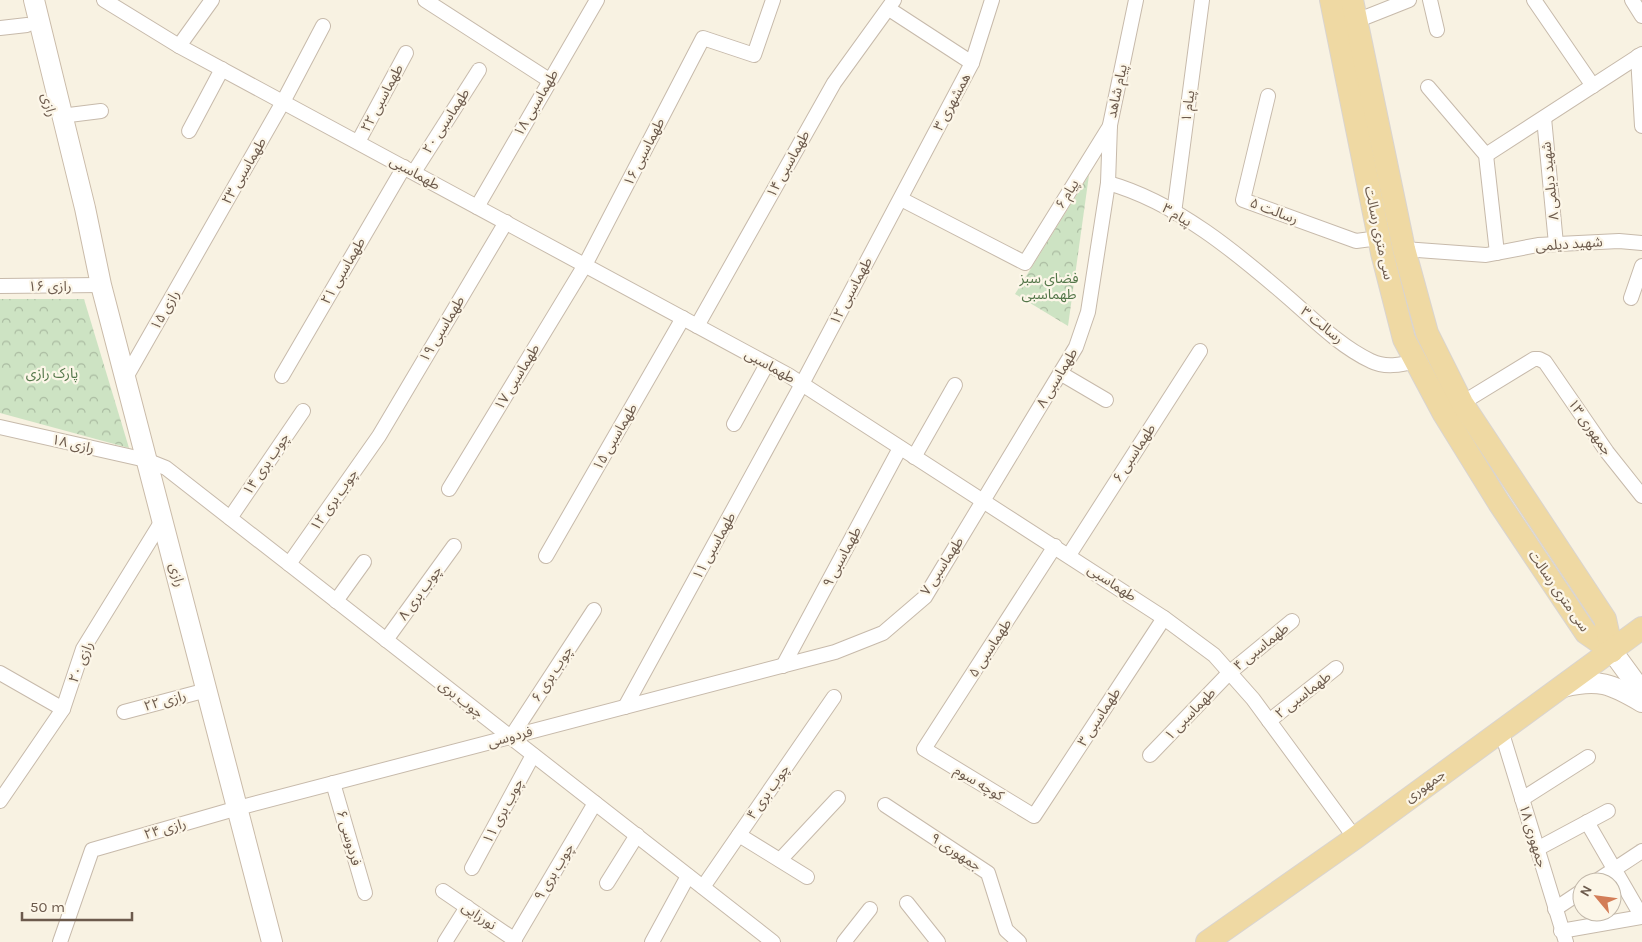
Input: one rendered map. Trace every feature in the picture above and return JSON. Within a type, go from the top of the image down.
[{"type":"main road","name":"سی متری رسالت","points":[[1331,0],[1360,93],[1427,333],[1462,403],[1605,619],[1612,651]]},
{"type":"main road","name":"رازی","points":[[32,7],[84,208],[100,286],[272,942]]},
{"type":"main road","name":"رازی","points":[[32,7],[56,128],[84,208]]},
{"type":"main road","name":"سی متری رسالت","points":[[1354,11],[1360,93],[1379,238],[1404,339],[1444,414],[1499,503],[1586,633],[1612,651]]},
{"type":"main road","name":"جمهوری","points":[[1207,942],[1355,838],[1642,628]]},
{"type":"main road","points":[[1612,651],[1642,692]]},
{"type":"main road","points":[[1561,687],[1586,681],[1602,683],[1642,702]]},
{"type":"street","name":"طهماسبی","points":[[104,0],[179,46],[802,384],[1164,618],[1214,656],[1229,673],[1269,721],[1355,838]]},
{"type":"street","points":[[179,46],[212,0]]},
{"type":"street","points":[[425,0],[549,80]]},
{"type":"street","name":"۱۸ طهماسبی","points":[[478,207],[549,80],[597,0]]},
{"type":"street","name":"۱۶ طهماسبی","points":[[585,265],[702,38],[754,55],[773,0]]},
{"type":"street","name":"۳ همشهری","points":[[900,199],[972,63],[992,0]]},
{"type":"street","name":"پیام شاهد","points":[[1108,183],[1110,125],[1136,0]]},
{"type":"street","name":"۱ پیام","points":[[1174,213],[1202,0]]},
{"type":"street","points":[[1354,11],[1409,0]]},
{"type":"street","points":[[1430,0],[1437,30]]},
{"type":"street","points":[[1534,0],[1593,86]]},
{"type":"street","points":[[1632,0],[1642,16]]},
{"type":"street","points":[[891,4],[972,63]]},
{"type":"street","name":"۱۴ طهماسبی","points":[[698,326],[834,83],[891,4]]},
{"type":"street","points":[[0,28],[32,7]]},
{"type":"street","name":"۲۳ طهماسبی","points":[[204,240],[283,102],[323,26]]},
{"type":"street","name":"۲۲ طهماسبی","points":[[358,142],[406,53]]},
{"type":"street","points":[[1486,156],[1640,55]]},
{"type":"street","points":[[1640,55],[1642,126]]},
{"type":"street","points":[[189,131],[222,68]]},
{"type":"street","name":"۲۰ طهماسبی","points":[[409,170],[479,70]]},
{"type":"street","points":[[1428,87],[1486,156],[1497,253]]},
{"type":"street","name":"۵ رسالت","points":[[1268,96],[1243,200],[1356,241],[1379,238]]},
{"type":"street","points":[[61,116],[101,111]]},
{"type":"street","name":"۸ شهید دیلمی","points":[[1544,118],[1556,244]]},
{"type":"street","name":"۶ پیام","points":[[900,199],[1025,263],[1110,125]]},
{"type":"street","name":"۲۱ طهماسبی","points":[[282,376],[409,170]]},
{"type":"street","name":"۳ پیام","points":[[1108,183],[1130,189],[1174,213],[1241,256]]},
{"type":"street","name":"۸ طهماسبی","points":[[983,502],[1076,347],[1088,312],[1108,183]]},
{"type":"street","name":"۱۲ طهماسبی","points":[[802,384],[900,199]]},
{"type":"street","name":"۱۹ طهماسبی","points":[[379,436],[506,222]]},
{"type":"street","name":"۱۵ رازی","points":[[125,379],[204,240]]},
{"type":"street","name":"شهید دیلمی","points":[[1404,249],[1486,255],[1538,245],[1619,241],[1642,244]]},
{"type":"street","name":"۳ رسالت","points":[[1241,256],[1330,334],[1372,362],[1397,366],[1416,361]]},
{"type":"street","name":"۱۷ طهماسبی","points":[[449,490],[585,265]]},
{"type":"street","points":[[1631,298],[1642,266]]},
{"type":"street","name":"رازی ۱۶","points":[[0,286],[100,286]]},
{"type":"street","name":"۱۵ طهماسبی","points":[[546,556],[683,318]]},
{"type":"street","name":"۶ طهماسبی","points":[[1069,555],[1200,351]]},
{"type":"street","name":"۱۳ جمهوری","points":[[1462,403],[1534,359],[1540,359],[1545,362],[1607,452],[1642,496]]},
{"type":"street","points":[[734,424],[767,364]]},
{"type":"street","points":[[1060,374],[1106,400]]},
{"type":"street","name":"۱۱ طهماسبی","points":[[625,707],[802,384]]},
{"type":"street","points":[[914,457],[955,385]]},
{"type":"street","name":"۱۴ چوب بری","points":[[230,518],[303,411]]},
{"type":"street","name":"رازی ۱۸","points":[[0,427],[146,460]]},
{"type":"street","name":"۱۲ چوب بری","points":[[288,564],[379,436]]},
{"type":"street","name":"۹ طهماسبی","points":[[783,666],[900,448]]},
{"type":"street","name":"چوب بری","points":[[146,460],[166,468],[773,942]]},
{"type":"street","name":"۷ طهماسبی","points":[[783,666],[835,652],[883,633],[924,597],[983,502]]},
{"type":"street","name":"رازی ۲۰","points":[[0,801],[63,710],[83,648],[162,521]]},
{"type":"street","name":"۸ چوب بری","points":[[386,640],[454,546]]},
{"type":"street","name":"۵ طهماسبی","points":[[924,749],[1055,546]]},
{"type":"street","points":[[336,601],[364,562]]},
{"type":"street","name":"۶ چوب بری","points":[[511,737],[594,610]]},
{"type":"street","name":"۳ طهماسبی","points":[[1034,816],[1164,618]]},
{"type":"street","name":"۴ طهماسبی","points":[[1229,673],[1292,621]]},
{"type":"street","name":"فردوسی","points":[[238,808],[783,666]]},
{"type":"street","name":"۲ طهماسبی","points":[[1269,721],[1336,668]]},
{"type":"street","points":[[0,672],[63,710]]},
{"type":"street","name":"۱ طهماسبی","points":[[1150,755],[1229,673]]},
{"type":"street","name":"رازی ۲۲","points":[[124,712],[207,690]]},
{"type":"street","name":"۴ چوب بری","points":[[702,887],[834,697]]},
{"type":"street","name":"جمهوری ۱۸","points":[[1501,730],[1564,936]]},
{"type":"street","name":"کوچه سوم","points":[[924,749],[1034,816]]},
{"type":"street","name":"۱۱ چوب بری","points":[[472,868],[533,755]]},
{"type":"street","points":[[1522,799],[1588,757]]},
{"type":"street","name":"فردوسی ۶","points":[[333,783],[365,893]]},
{"type":"street","points":[[780,860],[838,798]]},
{"type":"street","name":"۹ چوب بری","points":[[514,941],[595,803]]},
{"type":"street","name":"۹ جمهوری","points":[[885,805],[988,874],[1006,930],[1019,942]]},
{"type":"street","name":"رازی ۲۴","points":[[60,942],[92,850],[238,808]]},
{"type":"street","points":[[1537,849],[1608,811]]},
{"type":"street","points":[[1564,936],[1642,917],[1587,822]]},
{"type":"street","points":[[607,883],[636,835]]},
{"type":"street","points":[[738,835],[807,877]]},
{"type":"street","points":[[1611,872],[1642,851]]},
{"type":"street","points":[[652,942],[688,876]]},
{"type":"street","name":"نورزایی","points":[[443,891],[514,941]]},
{"type":"street","points":[[1555,909],[1572,898]]},
{"type":"street","points":[[907,903],[938,942]]},
{"type":"street","points":[[445,942],[467,907]]},
{"type":"street","points":[[844,942],[870,910]]},
{"type":"green space","name":"فضای سبز طهماسبی","points":[[1089,175],[1068,326],[1015,294]]},
{"type":"green space","name":"پارک رازی","points":[[0,299],[84,299],[129,448],[0,413]]}]
